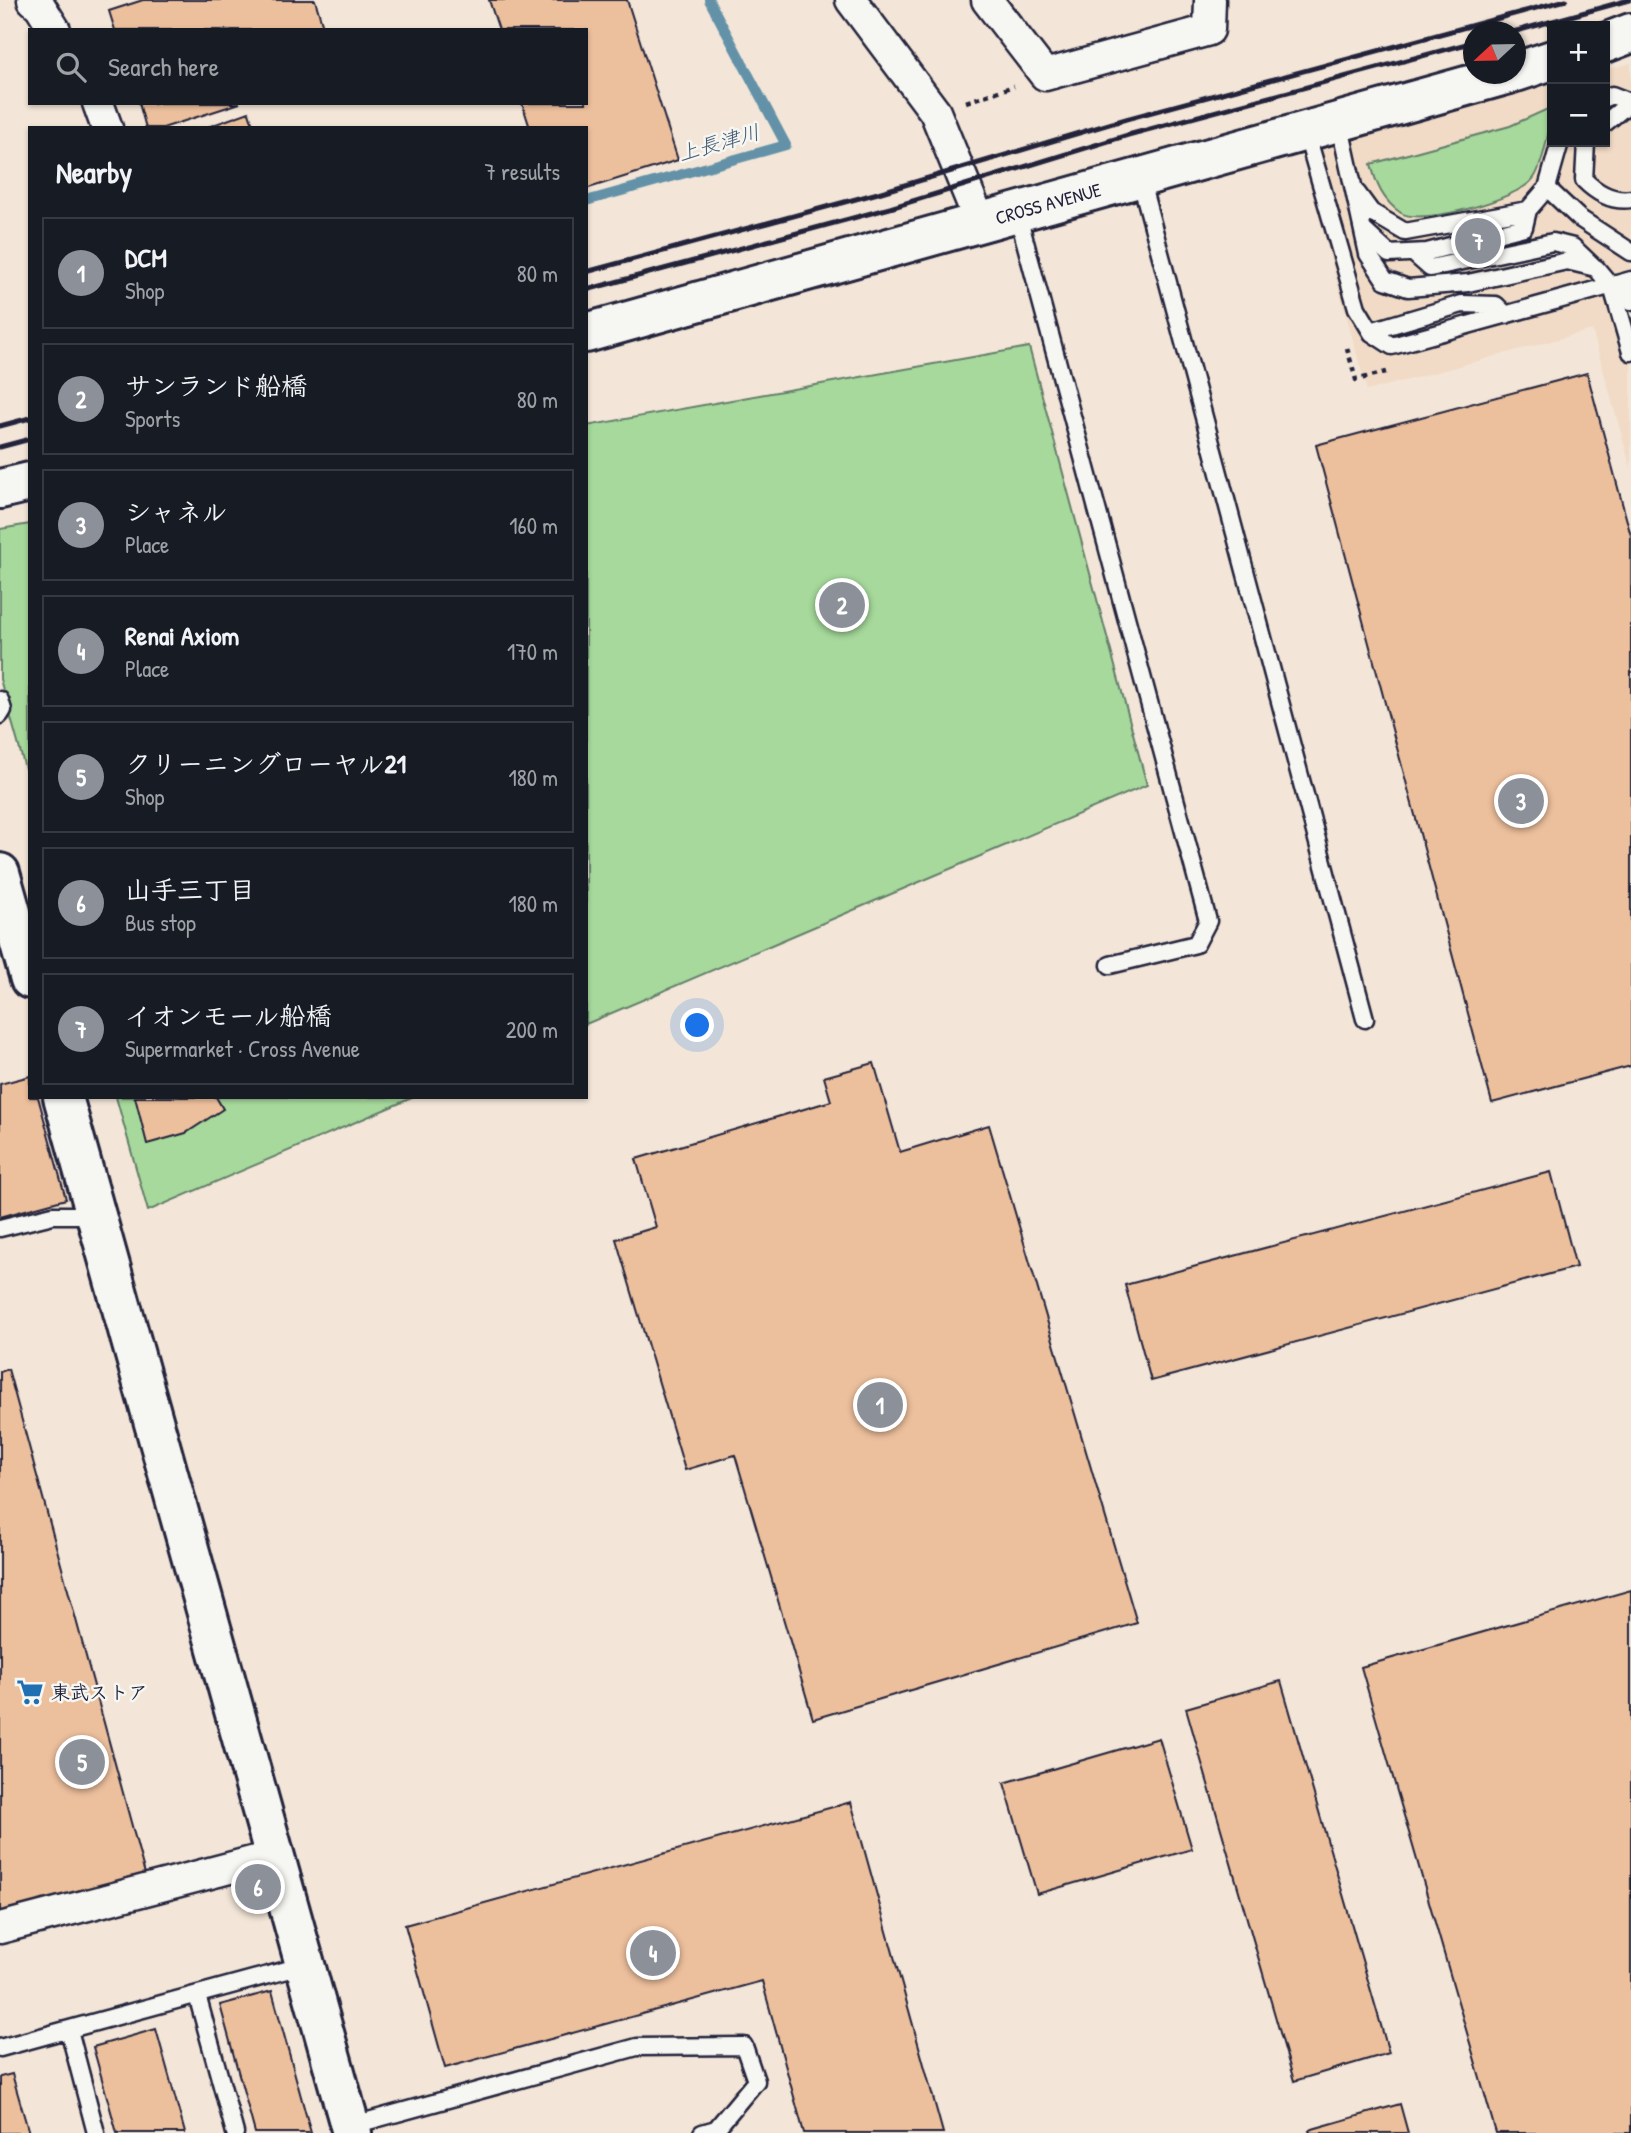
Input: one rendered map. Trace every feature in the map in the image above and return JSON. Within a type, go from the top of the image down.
[{"type":"street","points":[[851,0],[935,112],[980,222]]},
{"type":"street","points":[[987,0],[1045,75],[1209,30],[1210,0]]},
{"type":"street","points":[[1610,41],[1631,33]]},
{"type":"street","points":[[1526,69],[1547,62]]},
{"type":"street","name":"CROSS AVENUE","points":[[588,332],[1140,175],[1474,84]]},
{"type":"street","points":[[99,105],[106,126]]},
{"type":"street","points":[[0,489],[28,482]]},
{"type":"street","points":[[0,873],[28,972]]},
{"type":"street","points":[[64,1099],[351,2130]]},
{"type":"street","points":[[0,1928],[275,1856]]},
{"type":"lane","points":[[1610,96],[1631,102]]},
{"type":"lane","points":[[1610,119],[1631,102]]},
{"type":"lane","points":[[1323,127],[1352,186],[1371,212],[1405,232],[1528,210]]},
{"type":"lane","points":[[1323,127],[1357,308],[1371,331],[1392,346],[1623,283]]},
{"type":"lane","points":[[1363,230],[1389,254],[1413,253],[1524,227],[1528,210],[1547,188],[1559,147]]},
{"type":"lane","points":[[1586,147],[1584,180],[1595,191],[1618,201],[1631,199]]},
{"type":"lane","points":[[1140,175],[1365,1018]]},
{"type":"lane","points":[[1352,186],[1368,254],[1385,280],[1408,288],[1468,283],[1567,261],[1596,268]]},
{"type":"lane","points":[[1547,188],[1579,218],[1631,252]]},
{"type":"lane","points":[[1017,212],[1208,921],[1196,944],[1110,965]]},
{"type":"lane","points":[[1413,253],[1430,268],[1553,242],[1573,247],[1596,268],[1623,283],[1631,301]]},
{"type":"lane","points":[[1623,283],[1631,352]]},
{"type":"lane","points":[[0,700],[3,710],[0,715]]},
{"type":"lane","points":[[0,1228],[53,1214],[96,1215]]},
{"type":"lane","points":[[0,2048],[305,1965]]},
{"type":"lane","points":[[197,1995],[235,2133]]},
{"type":"lane","points":[[69,2029],[96,2133]]},
{"type":"lane","points":[[351,2130],[637,2046],[744,2046],[756,2081],[716,2129],[702,2133]]},
{"type":"path","points":[[935,112],[1045,75]]},
{"type":"shaded area","points":[[1631,63],[1631,469],[1592,330],[1367,391],[1301,153],[1547,85],[1547,147],[1610,147],[1610,69]]},
{"type":"green space","points":[[1547,109],[1547,138],[1540,165],[1533,179],[1509,195],[1448,213],[1412,216],[1395,208],[1378,185],[1371,164],[1510,126]]},
{"type":"green space","points":[[1029,347],[1147,785],[588,1023],[588,426]]},
{"type":"green space","points":[[28,524],[28,779],[0,679],[0,529]]},
{"type":"green space","points":[[117,1099],[409,1099],[148,1211]]},
{"type":"building","points":[[143,0],[315,0],[323,28],[114,28],[109,11]]},
{"type":"building","points":[[489,0],[627,0],[678,160],[588,188],[588,126],[529,126],[523,105],[588,105],[588,28],[498,28]]},
{"type":"building","points":[[140,105],[234,105],[169,126],[145,126]]},
{"type":"building","points":[[249,112],[253,126],[210,126]]},
{"type":"building","points":[[1587,373],[1631,536],[1631,1066],[1492,1103],[1316,445]]},
{"type":"building","points":[[874,1063],[900,1152],[989,1125],[1137,1623],[813,1719],[735,1455],[685,1470],[616,1239],[656,1227],[636,1159],[831,1101],[824,1077]]},
{"type":"building","points":[[28,1077],[28,1099],[39,1099],[66,1199],[0,1217],[0,1084]]},
{"type":"building","points":[[136,1099],[217,1099],[223,1109],[186,1133],[147,1144]]},
{"type":"building","points":[[1551,1172],[1576,1267],[1151,1381],[1125,1285]]},
{"type":"building","points":[[8,1369],[145,1874],[0,1913],[0,1372]]},
{"type":"building","points":[[1631,1590],[1631,2133],[1496,2133],[1361,1667]]},
{"type":"building","points":[[1281,1681],[1389,2053],[1294,2081],[1186,1708]]},
{"type":"building","points":[[1159,1738],[1192,1849],[1037,1894],[1004,1783]]},
{"type":"building","points":[[851,1802],[943,2133],[804,2133],[762,1981],[445,2068],[405,1925]]},
{"type":"building","points":[[272,1991],[311,2133],[255,2133],[220,2005]]},
{"type":"building","points":[[156,2029],[185,2133],[117,2133],[93,2047]]},
{"type":"building","points":[[12,2074],[29,2133],[0,2133],[0,2077]]},
{"type":"building","points":[[1400,2104],[1408,2133],[1310,2133],[1309,2130]]},
{"type":"waterway","name":"上長津川","points":[[588,200],[786,145],[709,0]]},
{"type":"railway","points":[[588,271],[878,193],[1126,119],[1566,0]]},
{"type":"railway","points":[[1526,28],[1629,0]]},
{"type":"railway","points":[[588,289],[890,208],[1128,135],[1463,45]]},
{"type":"railway","points":[[0,426],[28,419]]},
{"type":"railway","points":[[0,447],[28,440]]},
{"type":"place","name":"イオンモール船橋","points":[[1478,241]]},
{"type":"place","name":"サンランド船橋","points":[[842,605]]},
{"type":"place","name":"シャネル","points":[[1521,801]]},
{"type":"place","name":"DCM","points":[[880,1405]]},
{"type":"place","name":"東武ストア","points":[[30,1692]]},
{"type":"place","name":"クリーニングローヤル21","points":[[82,1762]]},
{"type":"place","name":"山手三丁目","points":[[258,1887]]},
{"type":"place","name":"Renai Axiom","points":[[653,1953]]}]
